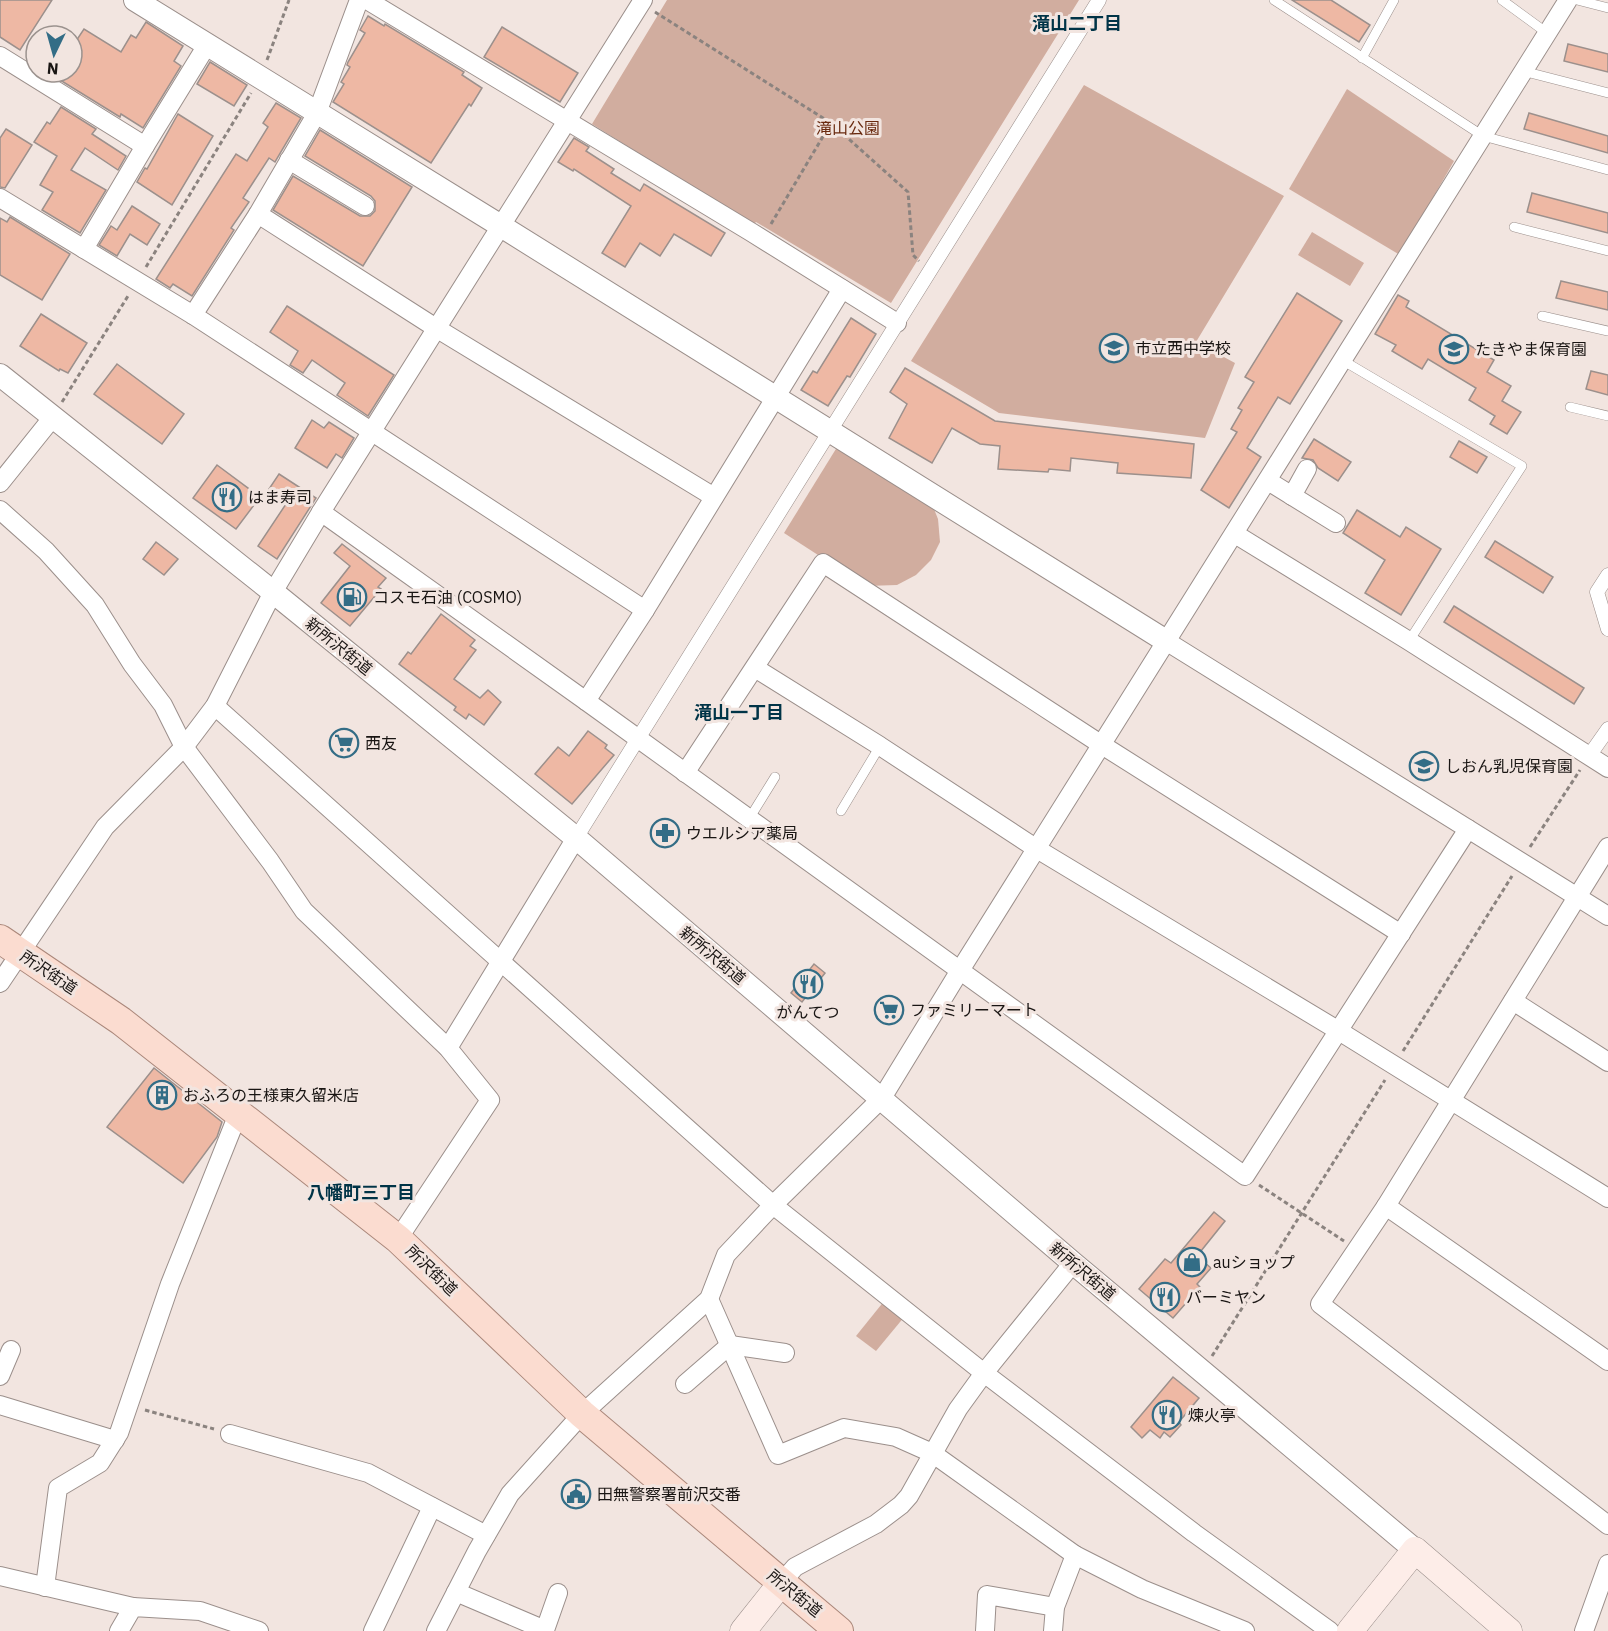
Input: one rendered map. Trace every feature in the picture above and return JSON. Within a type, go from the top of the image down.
[{"type":"main road","name":"所沢街道","points":[[11,946],[121,1021],[398,1239],[582,1414],[839,1631]]},
{"type":"main road","points":[[1350,1631],[1415,1550],[1509,1631]]},
{"type":"main road","points":[[743,1631],[782,1582]]},
{"type":"street","points":[[135,0],[1608,916]]},
{"type":"street","points":[[193,315],[258,214],[317,113],[359,0]]},
{"type":"street","points":[[367,0],[897,323]]},
{"type":"street","points":[[448,1048],[638,738],[1099,0]]},
{"type":"street","points":[[436,1631],[510,1494],[582,1414],[710,1299],[726,1255],[773,1205],[882,1098],[1568,0]]},
{"type":"street","points":[[0,983],[11,946],[105,827],[184,747],[215,706],[273,592],[321,512],[567,120],[637,3]]},
{"type":"street","points":[[84,249],[207,45]]},
{"type":"street","points":[[0,56],[145,146]]},
{"type":"street","points":[[289,160],[365,206]]},
{"type":"street","points":[[0,198],[193,315],[645,610]]},
{"type":"street","points":[[258,214],[436,328],[714,497]]},
{"type":"street","points":[[586,701],[645,610],[842,289]]},
{"type":"street","name":"新所沢街道","points":[[0,375],[273,592],[576,838],[1073,1263],[1415,1550]]},
{"type":"street","points":[[0,483],[52,417]]},
{"type":"street","points":[[1292,496],[1307,469]]},
{"type":"street","points":[[1268,481],[1336,524]]},
{"type":"street","points":[[0,510],[46,551],[95,605],[132,664],[162,705],[184,747],[270,861],[304,911],[448,1048],[490,1100],[398,1239]]},
{"type":"street","points":[[321,512],[1245,1176],[1468,829]]},
{"type":"street","points":[[1235,534],[1409,641],[1608,768]]},
{"type":"street","points":[[685,773],[823,563],[1102,745],[1401,934]]},
{"type":"street","points":[[1608,576],[1597,592],[1608,629]]},
{"type":"street","points":[[755,668],[880,746],[1037,849],[1339,1030],[1608,1198]]},
{"type":"street","points":[[215,706],[773,1205],[984,1373],[1194,1533],[1330,1631]]},
{"type":"street","points":[[1589,756],[1608,729]]},
{"type":"street","points":[[1608,847],[1386,1206],[1320,1304],[1608,1525]]},
{"type":"street","points":[[1513,1001],[1608,1062]]},
{"type":"street","points":[[45,1587],[58,1488],[100,1463],[119,1433],[170,1284],[238,1114]]},
{"type":"street","points":[[1386,1206],[1608,1361]]},
{"type":"street","points":[[782,1582],[795,1567],[876,1524],[901,1505],[909,1496],[958,1409],[984,1373],[1073,1263]]},
{"type":"street","points":[[710,1299],[778,1455],[844,1428],[896,1437],[932,1453],[1075,1555],[1142,1589],[1245,1631]]},
{"type":"street","points":[[685,1384],[730,1345],[784,1353]]},
{"type":"street","points":[[0,1376],[11,1350]]},
{"type":"street","points":[[0,1405],[115,1440]]},
{"type":"street","points":[[231,1434],[368,1473],[486,1535]]},
{"type":"street","points":[[373,1631],[432,1507]]},
{"type":"street","points":[[1053,1631],[1055,1607],[1075,1555]]},
{"type":"street","points":[[1584,1631],[1608,1564]]},
{"type":"street","points":[[0,1576],[133,1607],[200,1611],[259,1631]]},
{"type":"street","points":[[456,1592],[545,1630],[558,1593]]},
{"type":"street","points":[[985,1631],[987,1595],[1055,1607]]},
{"type":"street","points":[[119,1631],[133,1607]]},
{"type":"lane","points":[[1274,0],[1483,136],[1608,170]]},
{"type":"lane","points":[[1362,58],[1394,0]]},
{"type":"lane","points":[[1502,0],[1547,33]]},
{"type":"lane","points":[[1576,0],[1608,8]]},
{"type":"lane","points":[[1523,71],[1608,93]]},
{"type":"lane","points":[[1515,227],[1608,251]]},
{"type":"lane","points":[[1542,316],[1608,331]]},
{"type":"lane","points":[[1342,360],[1522,465],[1409,641]]},
{"type":"lane","points":[[1570,407],[1608,417]]},
{"type":"lane","points":[[841,811],[880,746]]},
{"type":"lane","points":[[749,819],[775,777]]},
{"type":"path","points":[[52,417],[260,78],[289,0]]},
{"type":"path","points":[[637,3],[831,123],[908,192],[913,255],[929,272]]},
{"type":"path","points":[[762,239],[831,123]]},
{"type":"path","points":[[1203,1371],[1589,756]]},
{"type":"path","points":[[1245,1176],[1358,1250]]},
{"type":"path","points":[[129,1406],[231,1434]]},
{"type":"green space","name":"滝山公園","points":[[667,0],[1079,0],[891,303],[756,222],[753,225],[592,124]]},
{"type":"green space","points":[[1084,85],[1284,196],[1196,342],[1235,363],[1205,438],[999,413],[911,361]]},
{"type":"green space","points":[[1347,89],[1454,161],[1400,255],[1289,189]]},
{"type":"green space","points":[[1312,232],[1364,263],[1350,286],[1298,255]]},
{"type":"green space","points":[[839,444],[930,499],[938,519],[940,542],[931,560],[916,575],[897,585],[866,586],[784,533]]},
{"type":"green space","points":[[885,1300],[905,1316],[876,1351],[856,1336]]},
{"type":"building","points":[[0,0],[52,0],[37,24],[24,24],[24,44],[20,50],[0,37]]},
{"type":"building","points":[[1292,0],[1331,0],[1370,25],[1359,42]]},
{"type":"building","points":[[368,16],[464,72],[462,75],[482,88],[431,163],[333,102],[344,84],[341,82],[350,67],[347,65],[348,62],[365,33],[360,30]]},
{"type":"building","points":[[146,22],[183,46],[174,61],[181,66],[143,128],[121,114],[120,117],[66,84],[84,84],[84,29],[121,52],[131,35],[136,38]]},
{"type":"building","points":[[502,27],[578,73],[560,102],[484,57]]},
{"type":"building","points":[[1568,44],[1608,54],[1608,72],[1564,61]]},
{"type":"building","points":[[210,62],[247,85],[234,106],[197,84]]},
{"type":"building","points":[[276,103],[301,118],[275,162],[269,158],[243,198],[249,202],[231,228],[234,230],[192,296],[173,284],[170,288],[156,279],[236,154],[247,161],[268,127],[263,123]]},
{"type":"building","points":[[61,107],[96,129],[92,134],[126,156],[118,170],[85,148],[71,170],[106,190],[80,233],[42,210],[53,192],[40,185],[57,156],[34,142],[47,122],[50,124]]},
{"type":"building","points":[[1529,113],[1608,136],[1608,153],[1524,129]]},
{"type":"building","points":[[178,114],[213,136],[172,205],[137,182],[145,168],[147,169]]},
{"type":"building","points":[[6,129],[32,145],[5,188],[0,187],[0,138]]},
{"type":"building","points":[[320,130],[412,187],[363,266],[273,210],[293,176],[360,216],[370,216],[375,211],[375,201],[371,196],[305,156]]},
{"type":"building","points":[[574,138],[589,147],[586,151],[614,169],[611,173],[640,191],[644,184],[725,233],[711,256],[674,234],[660,256],[640,243],[625,267],[602,253],[631,206],[574,169],[573,171],[558,162]]},
{"type":"building","points":[[1532,193],[1608,213],[1608,233],[1527,212]]},
{"type":"building","points":[[132,206],[160,224],[147,245],[130,234],[117,256],[99,245],[111,226],[117,230]]},
{"type":"building","points":[[10,217],[70,254],[42,300],[0,275],[0,218],[7,222]]},
{"type":"building","points":[[1561,281],[1608,292],[1608,310],[1556,298]]},
{"type":"building","points":[[1297,293],[1342,321],[1290,404],[1278,397],[1247,448],[1261,457],[1229,508],[1201,490],[1237,432],[1231,429],[1242,410],[1238,408],[1254,382],[1245,377]]},
{"type":"building","points":[[1398,295],[1409,301],[1406,307],[1494,360],[1487,372],[1511,386],[1502,401],[1521,412],[1507,434],[1490,424],[1495,416],[1469,400],[1476,388],[1428,359],[1422,369],[1392,351],[1396,345],[1375,334]]},
{"type":"building","points":[[287,306],[394,375],[368,416],[337,395],[345,383],[312,360],[303,373],[290,365],[298,351],[270,332]]},
{"type":"building","points":[[41,314],[87,343],[68,373],[60,369],[59,371],[20,346]]},
{"type":"building","points":[[851,318],[876,334],[850,377],[847,376],[828,406],[801,390],[813,371],[817,373]]},
{"type":"building","points":[[117,364],[184,414],[162,444],[94,394]]},
{"type":"building","points":[[905,368],[995,421],[1194,444],[1191,478],[1117,473],[1118,463],[1071,458],[1070,471],[998,469],[1000,446],[980,444],[952,428],[932,463],[889,438],[907,404],[890,392]]},
{"type":"building","points":[[1591,371],[1608,375],[1608,395],[1586,389]]},
{"type":"building","points":[[312,420],[324,428],[329,422],[354,438],[342,458],[336,454],[327,468],[295,448]]},
{"type":"building","points":[[1314,439],[1351,462],[1338,481],[1318,468],[1313,460],[1302,458]]},
{"type":"building","points":[[1459,441],[1487,457],[1477,473],[1450,457]]},
{"type":"building","name":"はま寿司","points":[[217,465],[260,497],[236,529],[193,498]]},
{"type":"building","points":[[279,474],[316,498],[277,559],[258,546],[286,504],[267,492]]},
{"type":"building","points":[[1357,510],[1400,537],[1406,527],[1441,549],[1401,615],[1365,593],[1385,560],[1343,533]]},
{"type":"building","points":[[1495,541],[1553,577],[1543,593],[1485,557]]},
{"type":"building","points":[[156,542],[178,559],[164,575],[143,559]]},
{"type":"building","points":[[342,544],[386,578],[378,587],[381,589],[350,626],[321,603],[350,566],[334,553]]},
{"type":"building","points":[[1454,606],[1584,688],[1574,704],[1444,622]]},
{"type":"building","points":[[441,614],[475,640],[470,646],[476,650],[454,679],[480,698],[488,690],[501,702],[484,725],[469,714],[466,719],[454,710],[456,707],[399,664],[408,652],[411,654]]},
{"type":"building","points":[[588,731],[607,745],[605,748],[614,755],[572,804],[535,774],[558,747],[569,756]]},
{"type":"building","points":[[814,964],[825,973],[802,1002],[791,993]]},
{"type":"building","name":"おふろの王様東久留米店","points":[[154,1068],[222,1122],[217,1137],[183,1183],[107,1127]]},
{"type":"building","points":[[1214,1212],[1225,1221],[1197,1256],[1211,1268],[1197,1284],[1200,1287],[1173,1318],[1139,1289],[1165,1259],[1171,1263]]},
{"type":"building","points":[[1173,1377],[1199,1398],[1170,1437],[1164,1432],[1160,1438],[1150,1430],[1142,1438],[1131,1427]]},
{"type":"place","name":"市立西中学校","points":[[1114,348]]},
{"type":"place","name":"たきやま保育園","points":[[1454,349]]},
{"type":"place","name":"はま寿司","points":[[227,497]]},
{"type":"place","name":"コスモ石油 (COSMO)","points":[[352,597]]},
{"type":"place","name":"西友","points":[[344,743]]},
{"type":"place","name":"しおん乳児保育園","points":[[1424,766]]},
{"type":"place","name":"ウエルシア薬局","points":[[665,833]]},
{"type":"place","name":"がんてつ","points":[[808,984]]},
{"type":"place","name":"ファミリーマート","points":[[889,1010]]},
{"type":"place","name":"おふろの王様東久留米店","points":[[162,1095]]},
{"type":"place","name":"auショップ","points":[[1192,1262]]},
{"type":"place","name":"バーミヤン","points":[[1165,1297]]},
{"type":"place","name":"煉火亭","points":[[1167,1415]]},
{"type":"place","name":"田無警察署前沢交番","points":[[576,1494]]},
{"type":"district","name":"滝山二丁目","points":[[1077,23]]},
{"type":"district","name":"滝山一丁目","points":[[739,712]]},
{"type":"district","name":"八幡町三丁目","points":[[361,1192]]}]
